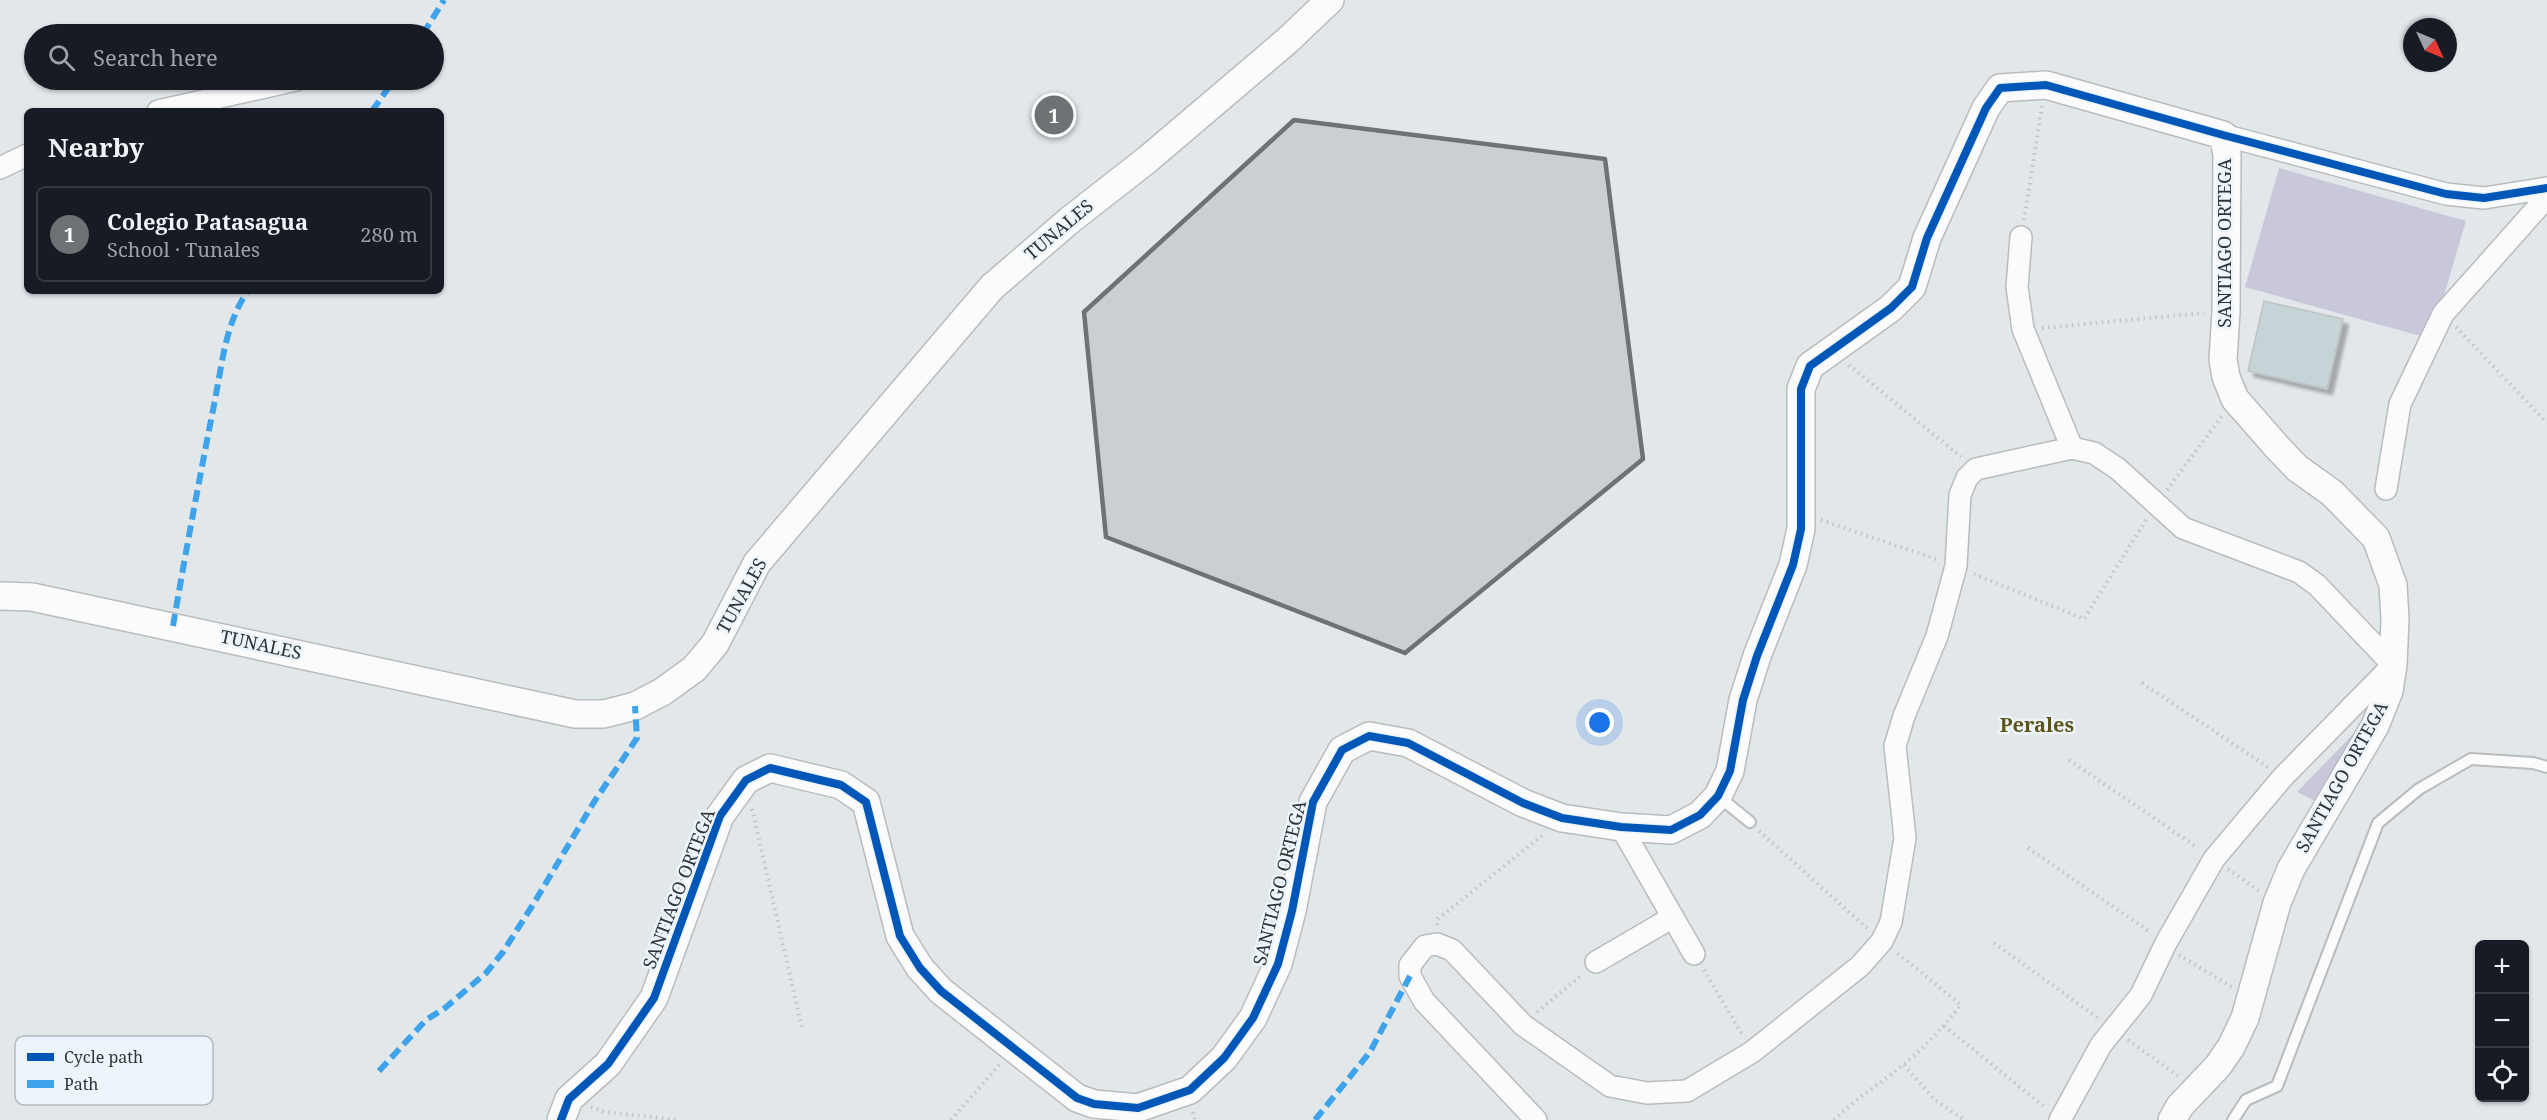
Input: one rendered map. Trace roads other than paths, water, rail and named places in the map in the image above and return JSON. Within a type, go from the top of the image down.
[{"type":"street","name":"TUNALES","points":[[0,596],[32,597],[575,714],[604,714],[635,706],[662,692],[694,669],[715,644],[757,563],[992,287],[1288,40],[1330,0]]},
{"type":"street","name":"SANTIAGO ORTEGA","points":[[565,1109],[608,1064],[654,998],[720,816],[746,780],[770,768],[841,785],[866,802],[900,936],[920,968],[941,991],[1077,1098],[1094,1104],[1138,1108],[1190,1090],[1224,1058],[1253,1018],[1278,964],[1292,911],[1312,802],[1342,750],[1369,736],[1408,743],[1522,803],[1562,818],[1621,827],[1671,830],[1700,815],[1718,796],[1730,771],[1743,700],[1757,656],[1793,565],[1801,529],[1800,389],[1810,366],[1892,308],[1912,287],[1927,238],[1986,108],[2000,88],[2046,85],[2223,135],[2227,154],[2226,311],[2223,360],[2226,377],[2235,399],[2297,468],[2332,493],[2376,538],[2393,585],[2395,620],[2389,691],[2374,726],[2291,869],[2277,903],[2245,1018],[2231,1047],[2218,1066],[2180,1106],[2172,1120]]},
{"type":"street","points":[[171,108],[251,90]]},
{"type":"street","points":[[2223,135],[2446,194],[2484,198],[2547,188]]},
{"type":"street","points":[[0,168],[24,156]]},
{"type":"street","points":[[2386,489],[2400,404],[2443,314],[2547,197]]},
{"type":"street","points":[[2021,237],[2017,287],[2023,329],[2072,448]]},
{"type":"street","points":[[1536,1120],[1424,1001],[1410,976],[1410,965],[1414,956],[1425,946],[1437,944],[1452,950],[1523,1025],[1610,1086],[1647,1093],[1687,1091],[1752,1052],[1860,966],[1882,941],[1891,922],[1905,838],[1895,746],[1904,716],[1937,636],[1956,566],[1960,495],[1967,478],[1976,469],[2072,448],[2094,453],[2118,469],[2183,528],[2299,572],[2317,585],[2393,665],[2283,777],[2214,859],[2166,943],[2141,995],[2101,1045],[2060,1120]]},
{"type":"street","points":[[1621,827],[1694,954]]},
{"type":"street","points":[[1596,962],[1673,916]]},
{"type":"lane","points":[[2233,1120],[2246,1100],[2277,1086],[2378,823],[2419,789],[2471,759],[2534,763],[2547,767]]},
{"type":"lane","points":[[1718,796],[1750,822]]},
{"type":"place","name":"Colegio Patasagua","points":[[1054,115]]},
{"type":"district","name":"Perales","points":[[2037,725]]}]
